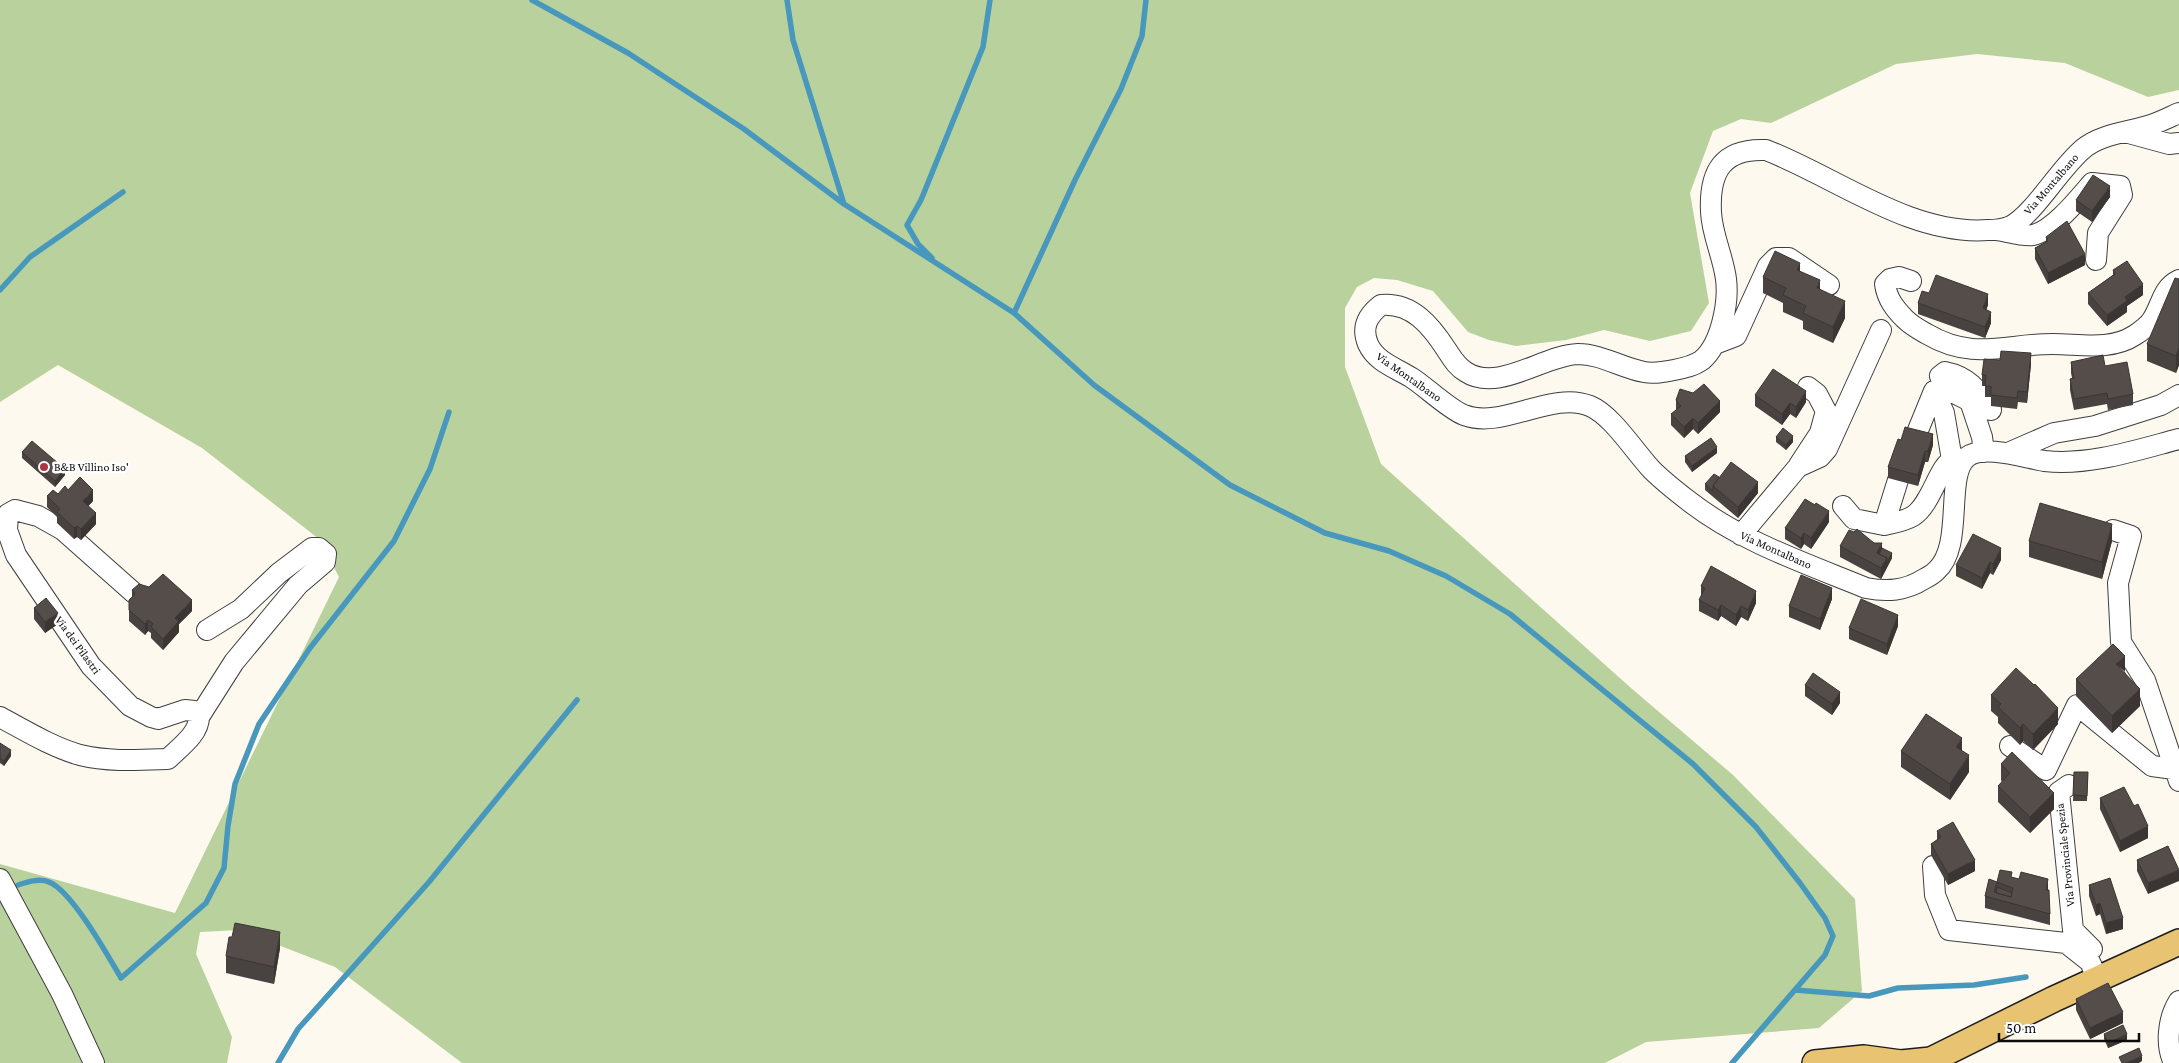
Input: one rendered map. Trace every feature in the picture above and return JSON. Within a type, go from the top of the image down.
[{"type":"main road","points":[[1816,1063],[1864,1058],[1901,1063],[1929,1061],[2179,942]]},
{"type":"street","name":"Via Montalbano","points":[[1967,457],[1959,468],[1954,516],[1948,550],[1943,562],[1937,570],[1906,589],[1879,591],[1866,588],[1751,541],[1713,519],[1653,471],[1604,414],[1590,406],[1568,402],[1482,418],[1462,415],[1430,390],[1387,365],[1376,356],[1366,338],[1365,325],[1374,310],[1381,305],[1404,307],[1419,316],[1430,327],[1454,362],[1466,372],[1479,378],[1494,378],[1561,357],[1578,354],[1595,356],[1644,372],[1658,373],[1692,366],[1709,353],[1715,344],[1726,298],[1726,280],[1711,212],[1712,193],[1720,167],[1728,157],[1738,151],[1750,149],[1766,150],[1780,155],[1865,197],[1931,225],[1976,231],[1997,230],[2010,227],[2022,219],[2071,160],[2085,147],[2179,113]]},
{"type":"street","points":[[2126,132],[2170,144],[2179,143]]},
{"type":"street","points":[[1997,230],[2032,236],[2070,209],[2092,183],[2120,186],[2122,195],[2098,233],[2096,260]]},
{"type":"street","points":[[1715,344],[1736,336],[1768,266],[1776,258],[1789,258],[1829,285]]},
{"type":"street","points":[[1911,282],[1899,277],[1890,279],[1885,284],[1886,292],[1893,306],[1910,324],[1945,344],[1970,350],[2052,344],[2097,346],[2116,343],[2135,335],[2152,320],[2168,287],[2179,280]]},
{"type":"street","points":[[1798,466],[1820,457],[1827,449],[1881,330]]},
{"type":"street","points":[[1967,457],[1982,438],[1970,401],[1949,390],[1943,384],[1940,376],[1945,372],[1953,374],[1977,388],[1991,410]]},
{"type":"street","points":[[1741,535],[1798,466],[1820,433],[1826,411],[1817,394],[1808,387]]},
{"type":"street","points":[[1914,440],[1934,391],[1967,457]]},
{"type":"street","points":[[2008,453],[2054,433],[2096,426],[2161,405],[2179,396]]},
{"type":"street","points":[[1843,506],[1854,519],[1884,525],[1900,522],[1914,515],[1933,493],[1945,466],[1967,457],[2008,453],[2046,461],[2076,462],[2179,439]]},
{"type":"street","points":[[1884,525],[1898,480]]},
{"type":"street","name":"Via dei Pilastri","points":[[134,593],[63,530],[38,516],[15,510],[8,514],[7,530],[16,555],[91,666],[130,706],[150,717],[163,718],[186,710],[194,711],[199,717]]},
{"type":"street","points":[[2113,530],[2131,536],[2118,583],[2121,642],[2145,680],[2177,775]]},
{"type":"street","points":[[0,717],[39,738],[81,755],[130,761],[168,758],[195,731],[199,725],[199,717],[234,662],[298,584],[325,562],[326,554],[319,548],[312,548],[278,573],[241,609],[207,630]]},
{"type":"street","points":[[2010,746],[2046,770],[2077,705],[2152,766],[2177,775]]},
{"type":"street","name":"Via Provinciale Spezia","points":[[2069,785],[2059,792],[2073,930]]},
{"type":"street","points":[[1933,866],[1935,895],[1949,930],[2066,943],[2106,976]]},
{"type":"street","points":[[0,879],[62,994],[94,1063]]},
{"type":"street","points":[[2020,926],[2073,930],[2106,976]]},
{"type":"street","points":[[2174,1063],[2168,1044],[2174,1014],[2179,1001]]},
{"type":"green space","points":[[0,0],[2179,0],[2179,90],[2148,97],[2065,63],[1977,54],[1896,64],[1771,123],[1741,119],[1713,131],[1690,193],[1709,303],[1691,331],[1650,341],[1604,330],[1566,340],[1516,346],[1489,340],[1468,332],[1433,291],[1397,280],[1374,278],[1357,287],[1345,308],[1345,367],[1381,464],[1631,688],[1733,775],[1855,899],[1862,991],[1819,1028],[1646,1042],[1605,1063],[462,1063],[335,967],[239,930],[200,932],[196,954],[232,1037],[227,1063],[0,1063],[0,864],[175,913],[339,577],[319,539],[202,448],[58,365],[0,402]]},
{"type":"building","points":[[2093,175],[2110,186],[2092,211],[2076,200]]},
{"type":"building","points":[[2067,221],[2085,254],[2048,273],[2035,248],[2048,241],[2046,237]]},
{"type":"building","points":[[1775,251],[1800,263],[1797,270],[1820,280],[1817,288],[1845,301],[1833,327],[1803,313],[1806,306],[1783,295],[1786,288],[1763,277]]},
{"type":"building","points":[[2127,261],[2143,284],[2125,297],[2127,301],[2107,315],[2088,293],[2115,274],[2113,270]]},
{"type":"building","points":[[1936,275],[1988,294],[1983,308],[1991,312],[1985,327],[1918,303],[1922,291],[1929,293]]},
{"type":"building","points":[[2175,278],[2179,279],[2179,348],[2176,356],[2147,344]]},
{"type":"building","points":[[2001,351],[2031,353],[2027,392],[2018,391],[2017,398],[1991,395],[1991,386],[1985,386],[1986,375],[1982,375],[1984,359],[2000,360]]},
{"type":"building","points":[[2103,355],[2105,366],[2127,362],[2133,394],[2108,399],[2107,393],[2074,399],[2070,379],[2074,378],[2071,362]]},
{"type":"building","points":[[1773,369],[1806,391],[1796,407],[1790,403],[1782,414],[1755,395]]},
{"type":"building","points":[[1704,384],[1720,401],[1698,423],[1693,418],[1684,427],[1671,414],[1681,406],[1676,400],[1680,389],[1693,393]]},
{"type":"building","points":[[1905,427],[1933,434],[1928,451],[1925,451],[1918,475],[1888,467],[1898,439],[1901,440]]},
{"type":"building","points":[[1783,428],[1793,436],[1786,445],[1776,437]]},
{"type":"building","points":[[1711,438],[1717,447],[1692,466],[1685,456]]},
{"type":"building","name":"B&B Villino Iso'","points":[[32,441],[65,469],[55,481],[22,452]]},
{"type":"building","points":[[1731,462],[1758,482],[1738,507],[1713,486]]},
{"type":"building","points":[[1714,474],[1719,477],[1713,486],[1713,491],[1705,484]]},
{"type":"building","points":[[80,477],[93,490],[83,501],[96,513],[81,529],[77,526],[74,528],[57,512],[60,509],[47,496],[53,490],[58,494],[65,486],[68,490]]},
{"type":"building","points":[[1805,499],[1829,511],[1811,538],[1804,533],[1801,538],[1785,528]]},
{"type":"building","points":[[2040,503],[2112,524],[2102,562],[2029,541]]},
{"type":"building","points":[[1857,529],[1874,543],[1882,543],[1877,553],[1887,558],[1881,568],[1840,546],[1849,530],[1854,532]]},
{"type":"building","points":[[1973,534],[2001,548],[1993,564],[1990,562],[1982,578],[1956,565]]},
{"type":"building","points":[[1882,548],[1892,553],[1887,563],[1887,558],[1879,554]]},
{"type":"building","points":[[1711,566],[1756,591],[1748,610],[1741,606],[1736,615],[1721,605],[1718,610],[1699,600],[1705,588],[1701,586]]},
{"type":"building","points":[[163,574],[192,600],[175,618],[179,621],[163,639],[151,627],[153,624],[148,620],[145,624],[129,610],[129,600],[135,594],[132,590],[139,584],[149,587]]},
{"type":"building","points":[[1801,575],[1832,588],[1820,619],[1789,606]]},
{"type":"building","points":[[46,598],[58,613],[45,622],[34,608]]},
{"type":"building","points":[[1861,599],[1898,615],[1887,644],[1849,628]]},
{"type":"building","points":[[2113,644],[2125,656],[2116,664],[2140,689],[2112,716],[2076,679]]},
{"type":"building","points":[[2016,668],[2035,684],[2058,708],[2033,734],[2023,724],[2020,728],[1998,707],[2001,704],[1991,695]]},
{"type":"building","points":[[1813,673],[1840,692],[1832,704],[1805,685]]},
{"type":"building","points":[[1926,714],[1962,738],[1956,747],[1969,755],[1950,784],[1901,751]]},
{"type":"building","points":[[0,743],[11,750],[4,761],[0,758]]},
{"type":"building","points":[[2012,752],[2054,793],[2030,817],[1998,786],[2010,773],[2001,764]]},
{"type":"building","points":[[2074,772],[2088,772],[2087,796],[2073,795]]},
{"type":"building","points":[[2124,787],[2134,806],[2138,804],[2148,826],[2120,841],[2100,798]]},
{"type":"building","points":[[1953,822],[1975,860],[1948,874],[1931,844],[1941,837],[1937,831]]},
{"type":"building","points":[[2168,846],[2179,870],[2148,883],[2137,860]]},
{"type":"building","points":[[2000,870],[2012,872],[2011,877],[2019,879],[2021,872],[2048,879],[2046,890],[2049,890],[2050,914],[1985,896],[1989,879],[1997,882]],"holes":[[[1997,882],[2013,888],[2011,897],[1994,892]]]},
{"type":"building","points":[[2110,878],[2123,918],[2106,923],[2100,903],[2096,905],[2089,885]]},
{"type":"building","points":[[1997,887],[2012,893],[2011,897],[1996,893]]},
{"type":"building","points":[[235,923],[280,932],[274,967],[226,956],[229,937],[232,937]]},
{"type":"building","points":[[2108,983],[2123,1012],[2090,1028],[2076,999]]},
{"type":"building","points":[[2123,1025],[2127,1034],[2108,1043],[2104,1034]]},
{"type":"building","points":[[2139,1048],[2142,1056],[2122,1063],[2119,1057]]},
{"type":"waterway","points":[[532,0],[628,53],[744,129],[844,204],[1014,313],[1094,385],[1230,485],[1325,533],[1389,551],[1446,576],[1510,614],[1693,764],[1756,827],[1825,918],[1833,936],[1825,955],[1732,1063]]},
{"type":"waterway","points":[[787,0],[793,40],[844,204]]},
{"type":"waterway","points":[[932,258],[918,244],[907,225],[921,200],[983,47],[990,0]]},
{"type":"waterway","points":[[1014,313],[1075,180],[1121,89],[1142,36],[1146,0]]},
{"type":"waterway","points":[[0,290],[30,257],[123,192]]},
{"type":"waterway","points":[[18,885],[41,880],[49,882],[58,888],[89,925],[121,978],[206,903],[224,868],[235,784],[259,724],[310,648],[394,541],[430,469],[449,412]]},
{"type":"waterway","points":[[278,1063],[298,1029],[429,882],[577,700]]},
{"type":"waterway","points":[[1795,990],[1869,996],[1898,988],[1974,985],[2026,977]]},
{"type":"place","name":"B&B Villino Iso'","points":[[44,467]]}]
